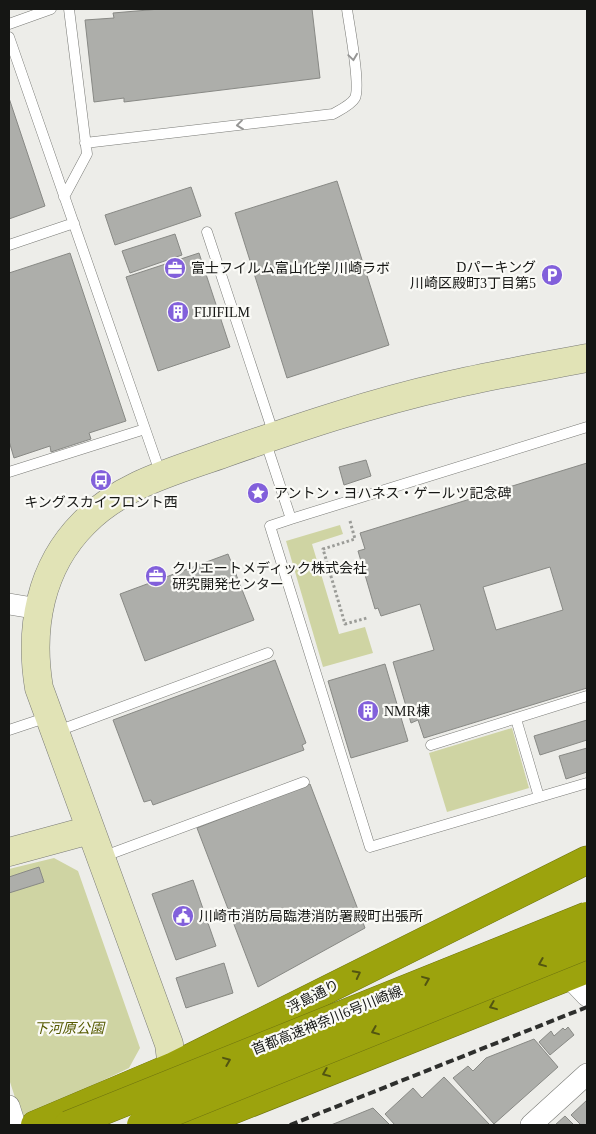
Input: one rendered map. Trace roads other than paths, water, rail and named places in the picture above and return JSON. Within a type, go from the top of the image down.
[{"type":"highway","name":"浮島通り","points":[[35,1125],[172,1067],[587,860]]},
{"type":"highway","points":[[478,913],[587,878]]},
{"type":"highway","name":"首都高速神奈川6号川崎線","points":[[68,1125],[587,916]]},
{"type":"highway","name":"首都高速神奈川6号川崎線","points":[[141,1125],[587,944]]},
{"type":"highway","points":[[195,1125],[578,972]]},
{"type":"street","points":[[195,1125],[172,1067],[169,1044],[39,688],[35,666],[35,635],[38,609],[43,591],[57,559],[75,533],[110,501],[136,486],[161,476],[270,437],[446,386],[587,358]]},
{"type":"street","points":[[9,604],[38,609]]},
{"type":"street","points":[[9,852],[90,830]]},
{"type":"street","points":[[578,972],[587,996]]},
{"type":"street","points":[[530,1125],[587,1074]]},
{"type":"street","points":[[9,1106],[16,1125]]},
{"type":"lane","points":[[9,24],[51,9]]},
{"type":"lane","points":[[64,197],[87,154],[69,9]]},
{"type":"lane","points":[[85,143],[333,114],[345,107],[355,97],[357,84],[347,9]]},
{"type":"lane","points":[[9,37],[161,476]]},
{"type":"lane","points":[[9,245],[74,223]]},
{"type":"lane","points":[[207,232],[270,437],[291,519]]},
{"type":"lane","points":[[587,427],[270,526],[370,847],[587,783]]},
{"type":"lane","points":[[9,472],[145,429]]},
{"type":"lane","points":[[9,730],[52,725],[268,653]]},
{"type":"lane","points":[[431,745],[587,696]]},
{"type":"lane","points":[[516,719],[539,797]]},
{"type":"lane","points":[[101,857],[304,782]]},
{"type":"railway","points":[[290,1125],[587,1007]]},
{"type":"place","name":"富士フイルム富山化学 川崎ラボ","points":[[175,268]]},
{"type":"place","name":"Dパーキング 川崎区殿町3丁目第5","points":[[552,275]]},
{"type":"place","name":"FIJIFILM","points":[[178,312]]},
{"type":"place","name":"キングスカイフロント西","points":[[101,480]]},
{"type":"place","name":"アントン・ヨハネス・ゲールツ記念碑","points":[[258,493]]},
{"type":"place","name":"クリエートメディック株式会社 研究開発センター","points":[[156,576]]},
{"type":"place","name":"NMR棟","points":[[368,711]]},
{"type":"place","name":"川崎市消防局臨港消防署殿町出張所","points":[[183,916]]},
{"type":"park label","name":"下河原公園","points":[[69,1028]]}]
